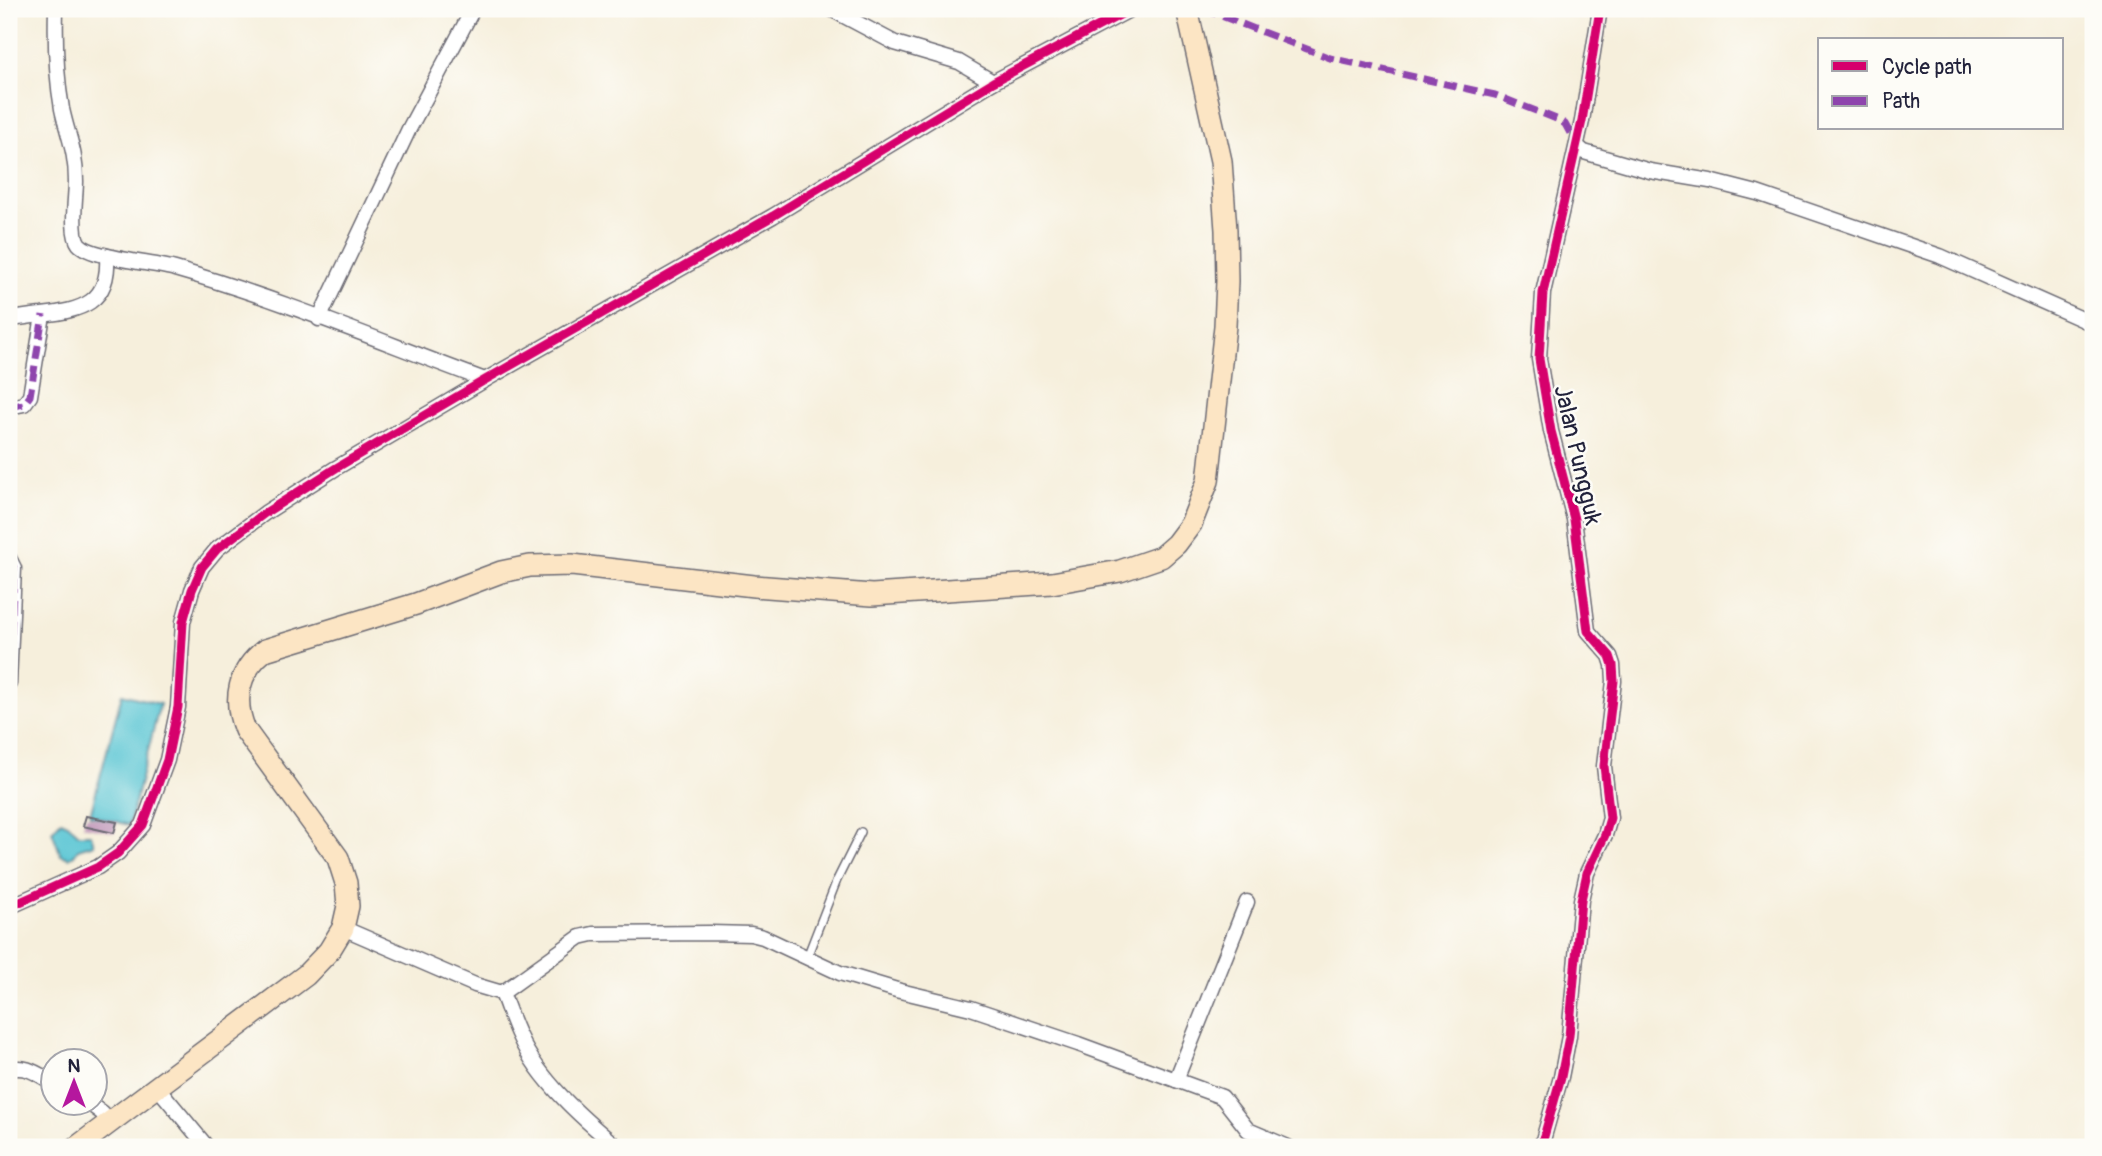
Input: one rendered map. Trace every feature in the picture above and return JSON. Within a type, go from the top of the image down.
[{"type":"main road","points":[[77,1147],[306,975],[329,951],[343,928],[348,906],[346,883],[338,858],[245,730],[240,718],[239,695],[243,676],[254,659],[265,650],[416,604],[501,572],[530,566],[572,565],[754,586],[872,595],[1052,583],[1139,566],[1161,558],[1176,544],[1191,524],[1208,481],[1225,326],[1227,281],[1227,230],[1221,161],[1187,9]]},
{"type":"street","points":[[56,9],[55,61],[63,111],[76,163],[76,239],[84,248],[107,256],[162,265],[227,284],[485,380]]},
{"type":"street","points":[[320,319],[409,129],[472,9]]},
{"type":"street","points":[[831,9],[895,43],[959,62],[993,82]]},
{"type":"street","points":[[9,907],[98,867],[124,847],[143,825],[167,760],[178,707],[183,622],[191,590],[202,567],[217,549],[265,513],[485,380],[773,216],[993,82],[1131,9]]},
{"type":"street","name":"Jalan Pungguk","points":[[1541,1147],[1561,1077],[1569,1036],[1582,893],[1587,873],[1610,818],[1604,766],[1614,681],[1613,665],[1610,656],[1588,631],[1574,519],[1550,431],[1539,359],[1540,317],[1545,285],[1577,146],[1600,9]]},
{"type":"street","points":[[1577,146],[1584,152],[1650,172],[1710,181],[1757,193],[1848,224],[1940,256],[2093,324]]},
{"type":"street","points":[[9,319],[66,313],[90,303],[100,291],[108,273],[107,256]]},
{"type":"street","points":[[9,407],[23,404],[30,396],[43,315]]},
{"type":"street","points":[[9,558],[14,568],[9,684]]},
{"type":"street","points":[[1176,1080],[1247,902]]},
{"type":"street","points":[[343,928],[475,985],[502,993]]},
{"type":"street","points":[[502,993],[580,937],[593,934],[751,934],[840,973],[971,1008],[1222,1097],[1248,1130],[1288,1147]]},
{"type":"street","points":[[502,993],[520,1040],[546,1078],[583,1119],[617,1147]]},
{"type":"street","points":[[9,1070],[27,1069],[38,1075]]},
{"type":"street","points":[[158,1088],[207,1147]]},
{"type":"street","points":[[105,1118],[108,1123]]},
{"type":"lane","points":[[807,958],[837,880],[861,832]]},
{"type":"water","points":[[122,694],[160,704],[129,825],[90,815]]},
{"type":"water","points":[[61,821],[79,834],[91,834],[94,844],[78,849],[69,858],[61,855],[52,831]]},
{"type":"building","points":[[86,816],[117,822],[114,833],[83,826]]},
{"type":"marked path","points":[[1203,9],[1330,58],[1495,95],[1559,120],[1565,124],[1577,146]]},
{"type":"marked path","points":[[9,407],[24,404],[30,396],[43,315]]},
{"type":"marked path","points":[[9,558],[14,568],[9,684]]},
{"type":"cycle path","points":[[9,907],[98,867],[118,853],[143,825],[167,760],[178,707],[183,622],[202,567],[217,549],[265,513],[336,468],[773,216],[993,82],[1131,9]]},
{"type":"cycle path","points":[[1541,1147],[1561,1077],[1569,1036],[1581,900],[1587,873],[1610,818],[1604,766],[1614,681],[1613,665],[1610,656],[1588,631],[1574,519],[1551,431],[1539,359],[1543,293],[1582,121],[1600,9]]}]
